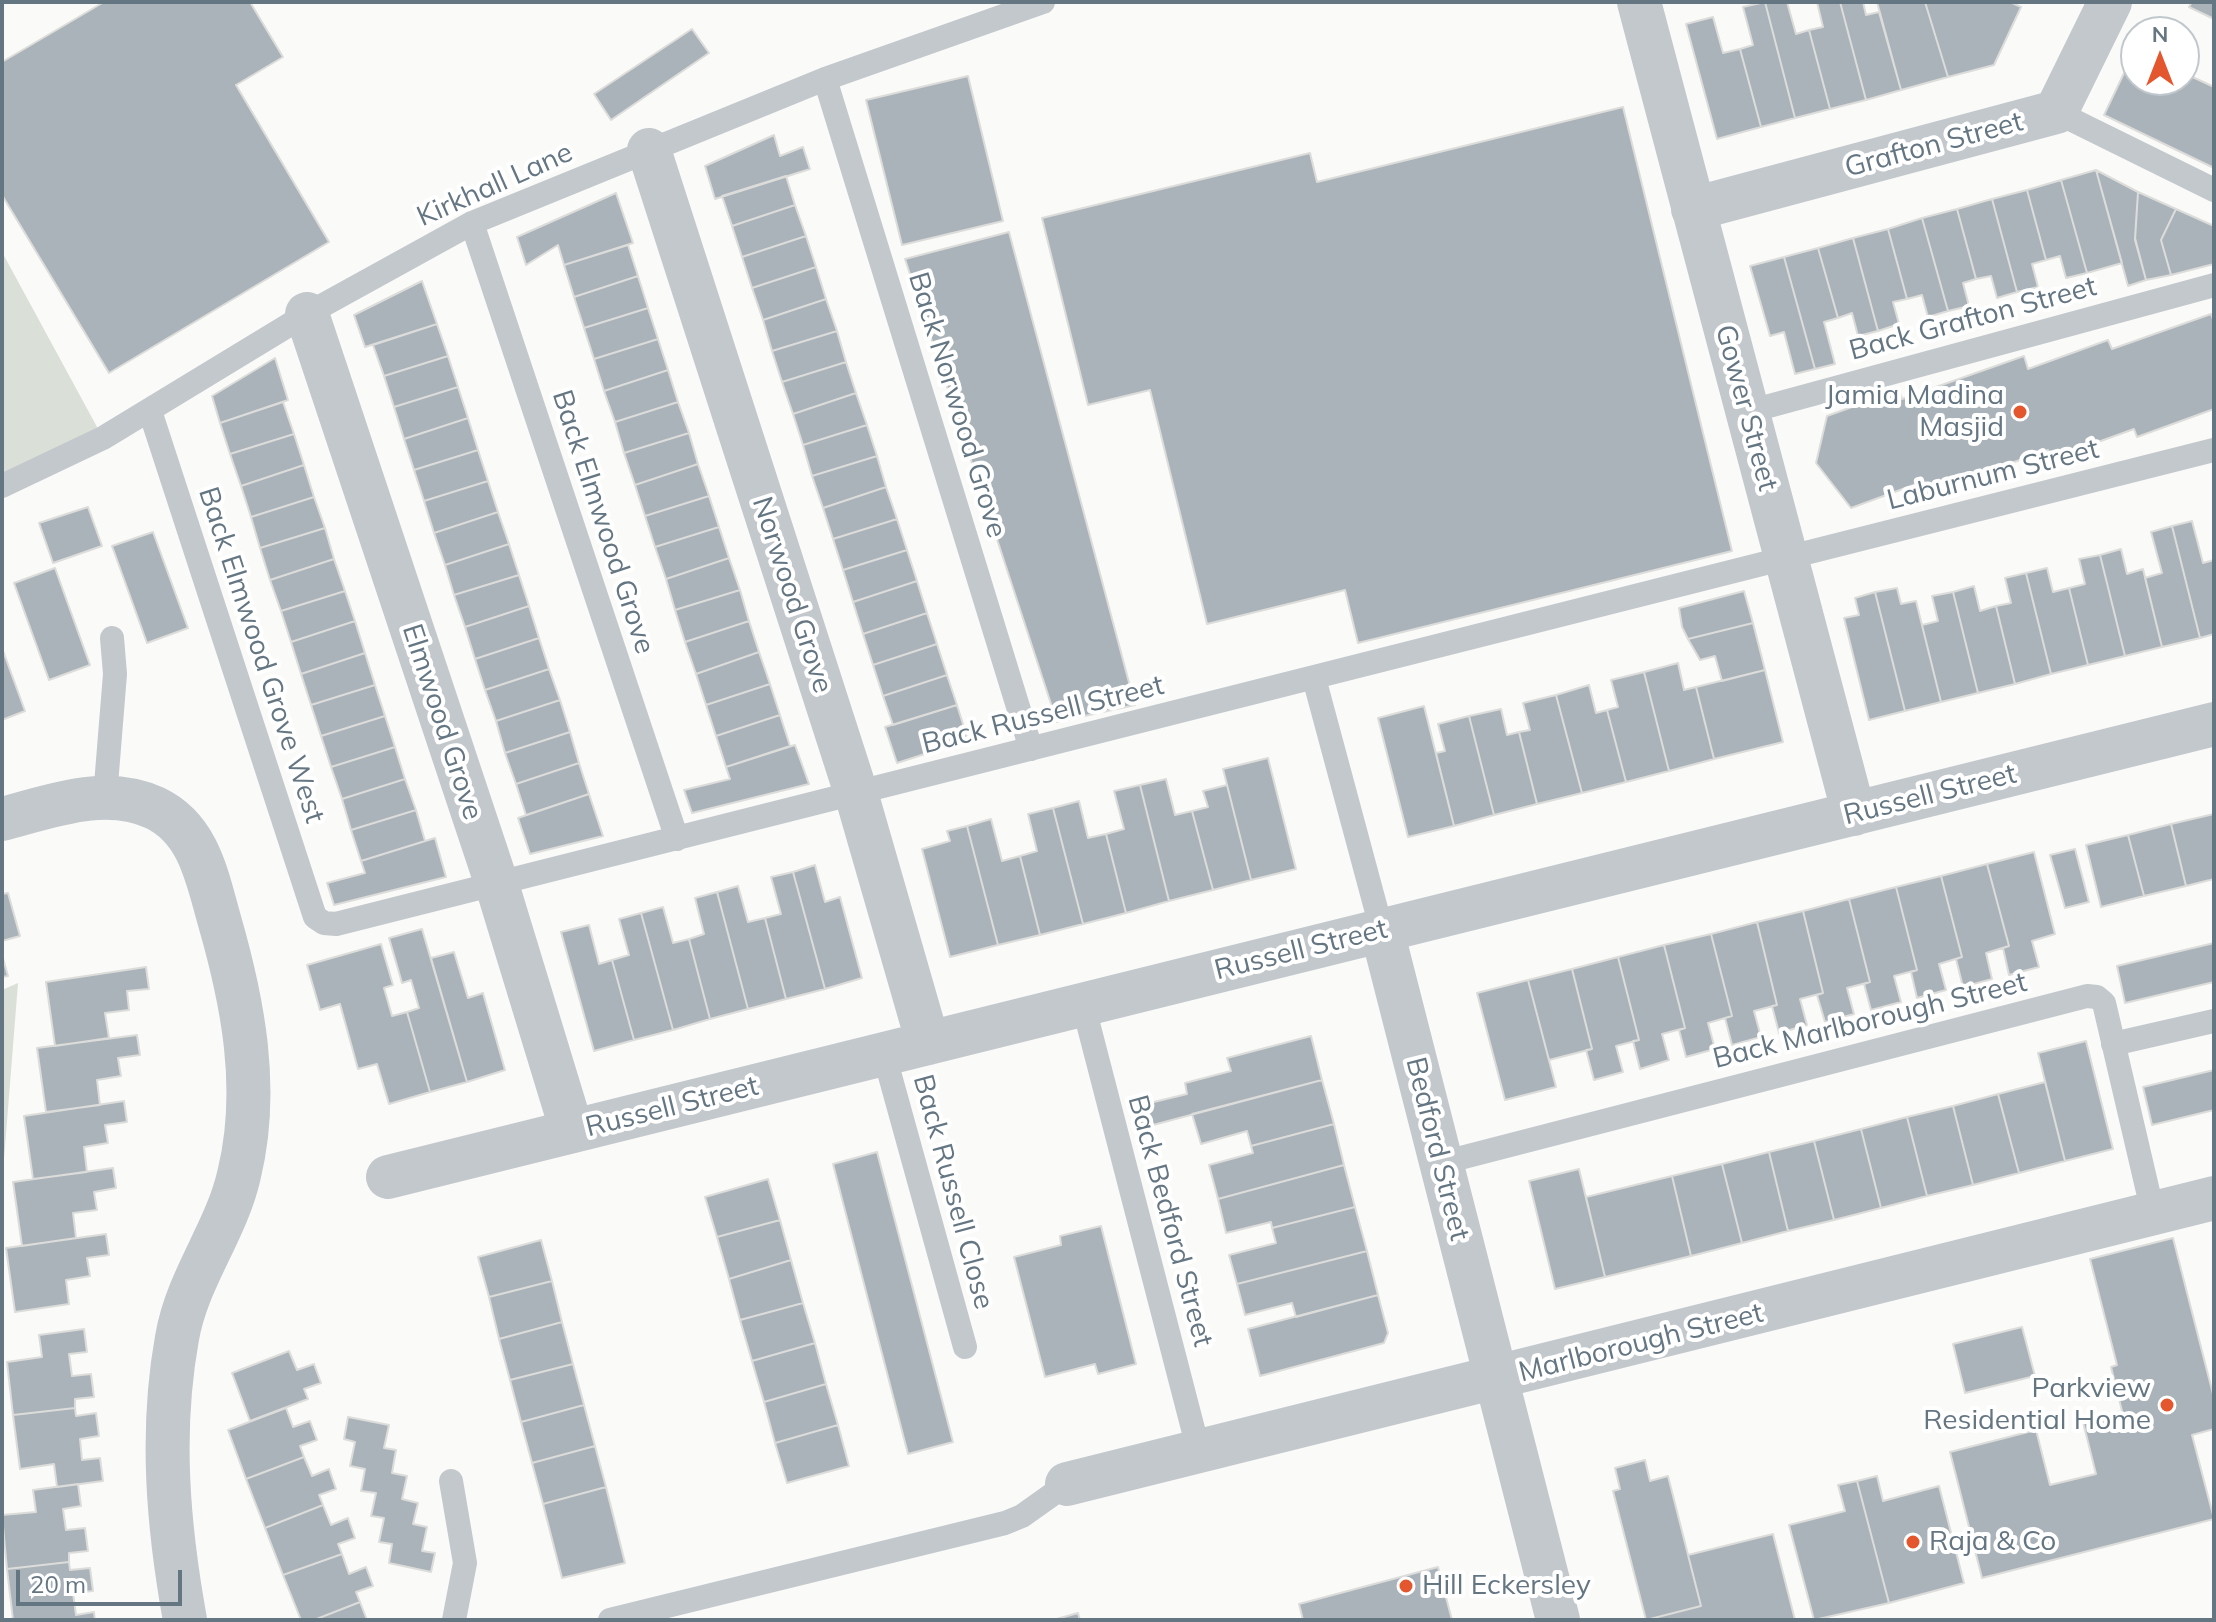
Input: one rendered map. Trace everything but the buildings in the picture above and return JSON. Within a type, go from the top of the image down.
[{"type":"street","name":"Gower Street","points":[[1639,2],[1854,814]]},
{"type":"street","name":"Grafton Street","points":[[1693,209],[2056,112],[2110,2]]},
{"type":"street","name":"Norwood Grove","points":[[649,150],[856,793],[928,1043]]},
{"type":"street","name":"Elmwood Grove","points":[[307,314],[497,885],[572,1131]]},
{"type":"street","name":"Russell Street","points":[[388,1177],[2214,724]]},
{"type":"street","points":[[2,819],[77,799],[105,797],[131,800],[157,809],[177,824],[193,842],[203,862],[237,982],[245,1025],[248,1133],[229,1207],[193,1282],[177,1334],[169,1388],[169,1513],[185,1620]]},
{"type":"street","name":"Bedford Street","points":[[1382,931],[1558,1620]]},
{"type":"street","name":"Marlborough Street","points":[[1067,1484],[2214,1198]]},
{"type":"lane","name":"Kirkhall Lane","points":[[2,486],[103,438],[307,314],[472,223],[825,79],[1043,2]]},
{"type":"lane","name":"Back Norwood Grove","points":[[825,79],[1031,749]]},
{"type":"lane","points":[[2056,112],[2214,190]]},
{"type":"lane","name":"Back Elmwood Grove","points":[[472,223],[677,839]]},
{"type":"lane","name":"Back Grafton Street","points":[[1747,412],[2214,285]]},
{"type":"lane","name":"Back Elmwood Grove West","points":[[150,411],[315,917]]},
{"type":"lane","name":"Laburnum Street","points":[[1786,557],[2214,450]]},
{"type":"lane","name":"Back Russell Street","points":[[315,917],[324,923],[336,924],[497,885],[1786,557]]},
{"type":"lane","points":[[105,797],[115,674],[112,638]]},
{"type":"lane","name":"Bedford Street","points":[[1314,678],[1382,931]]},
{"type":"lane","name":"Back Marlborough Street","points":[[1441,1163],[2087,996],[2097,997],[2104,1003],[2153,1213]]},
{"type":"lane","name":"Back Bedford Street","points":[[1083,1004],[1199,1452]]},
{"type":"lane","points":[[2113,1044],[2214,1021]]},
{"type":"lane","name":"Back Russell Close","points":[[884,1054],[965,1347]]},
{"type":"lane","points":[[451,1481],[465,1563],[454,1620]]},
{"type":"lane","points":[[610,1620],[1005,1523],[1022,1516],[1067,1484]]},
{"type":"shaded area","points":[[2,252],[103,438],[2,484]]},
{"type":"shaded area","points":[[18,983],[2,1184],[2,990]]},
{"type":"place","name":"Jamia Madina Masjid","points":[[2020,412]]},
{"type":"place","name":"Parkview Residential Home","points":[[2167,1405]]},
{"type":"place","name":"Raja & Co","points":[[1913,1542]]},
{"type":"place","name":"Hill Eckersley","points":[[1406,1586]]}]
